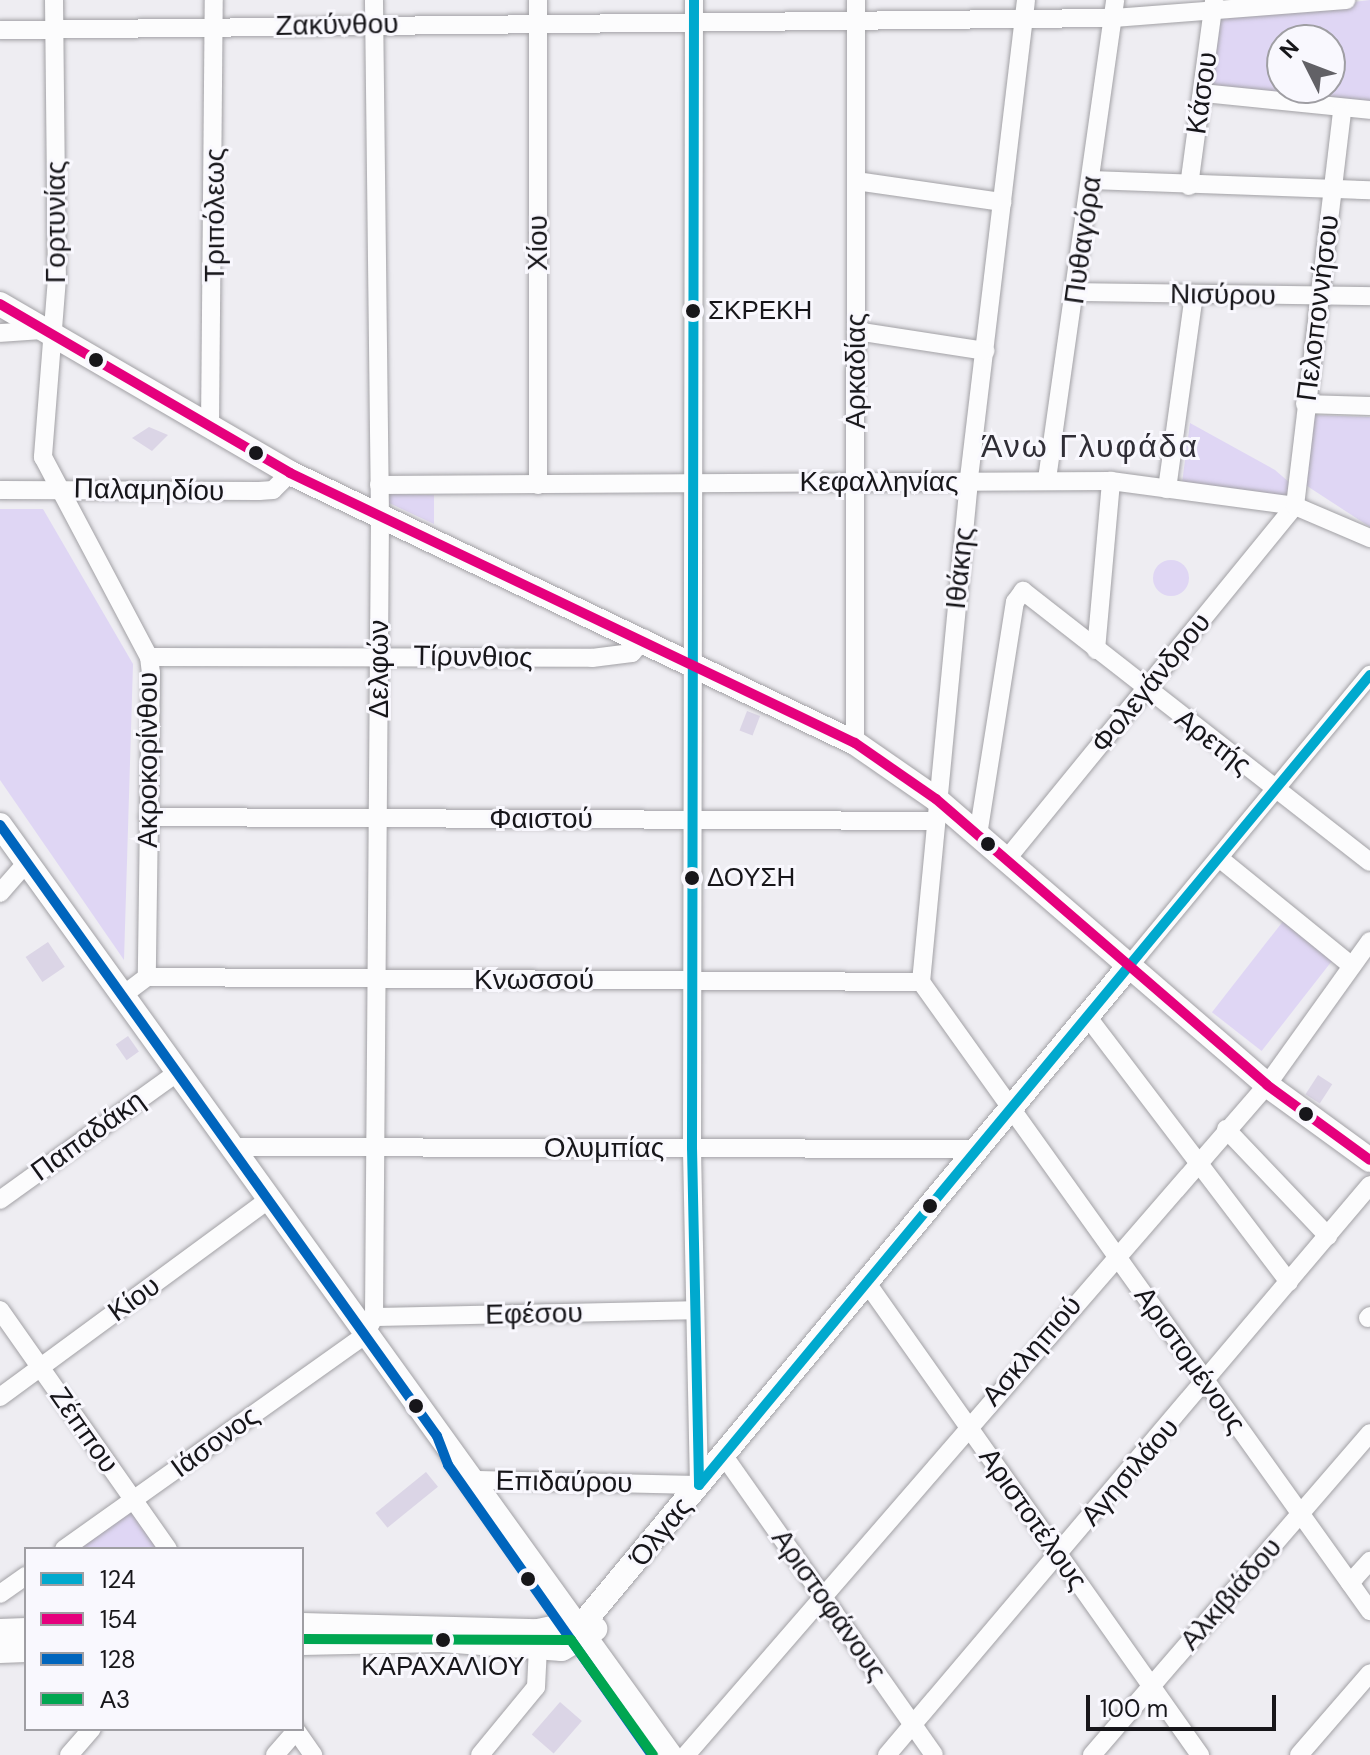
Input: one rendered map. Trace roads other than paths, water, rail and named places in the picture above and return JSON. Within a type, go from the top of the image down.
[{"type":"main road","points":[[0,304],[290,473],[644,638],[855,743],[935,810],[978,835],[1267,1085],[1370,1160]]},
{"type":"main road","points":[[0,825],[268,1200],[370,1326],[437,1436],[476,1480],[652,1755]]},
{"type":"main road","name":"Όλγας","points":[[575,1636],[1129,966]]},
{"type":"main road","points":[[437,1436],[448,1465],[575,1636],[670,1755]]},
{"type":"main road","points":[[304,1625],[575,1636]]},
{"type":"main road","points":[[0,1631],[24,1630]]},
{"type":"main road","points":[[304,1643],[538,1647],[575,1636]]},
{"type":"main road","points":[[0,1651],[24,1650]]},
{"type":"street","name":"Γορτυνίας","points":[[54,0],[57,278],[47,332],[43,457],[54,489]]},
{"type":"street","name":"Τριπόλεως","points":[[210,428],[214,0]]},
{"type":"street","name":"Δελφών","points":[[370,1326],[375,1147],[380,516],[374,0]]},
{"type":"street","name":"Χίου","points":[[538,0],[538,485]]},
{"type":"street","points":[[694,0],[697,664],[692,1148],[699,1485]]},
{"type":"street","name":"Ζακύνθου","points":[[0,30],[694,21],[856,9],[1213,8],[1346,0]]},
{"type":"street","name":"Κάσου","points":[[1189,186],[1213,8]]},
{"type":"street","name":"Αρκαδίας","points":[[855,743],[856,9]]},
{"type":"street","name":"Ιθάκης","points":[[921,982],[935,810],[969,481],[1025,9]]},
{"type":"street","name":"Πυθαγόρα","points":[[1047,479],[1114,9]]},
{"type":"street","points":[[1203,93],[1342,110],[1370,110]]},
{"type":"street","name":"Πελοποννήσου","points":[[1295,506],[1342,110]]},
{"type":"street","points":[[1091,180],[1189,186],[1370,190]]},
{"type":"street","points":[[856,181],[1002,202]]},
{"type":"street","name":"Νισύρου","points":[[1076,292],[1370,296]]},
{"type":"street","points":[[1167,489],[1194,294]]},
{"type":"street","points":[[856,331],[985,351]]},
{"type":"street","points":[[0,333],[47,332]]},
{"type":"street","points":[[1305,404],[1370,406]]},
{"type":"street","name":"Παλαμηδίου","points":[[0,490],[259,491],[273,490],[290,473]]},
{"type":"street","points":[[1096,650],[1111,481]]},
{"type":"street","name":"Κεφαλληνίας","points":[[379,485],[1111,481],[1295,506],[1370,538]]},
{"type":"street","name":"Ακροκορίνθου","points":[[54,489],[149,657],[147,977]]},
{"type":"street","name":"Φολεγάνδρου","points":[[1006,860],[1295,506]]},
{"type":"street","name":"Αρετής","points":[[978,835],[1019,593],[1031,594],[1145,690],[1370,862]]},
{"type":"street","name":"Τίρυνθιος","points":[[149,657],[623,657],[644,638]]},
{"type":"street","name":"Όλγας","points":[[1129,966],[1370,675]]},
{"type":"street","name":"Φαιστού","points":[[148,817],[379,820],[695,818],[935,810]]},
{"type":"street","points":[[1219,858],[1352,966]]},
{"type":"street","points":[[0,893],[27,862]]},
{"type":"street","name":"Ασκληπιού","points":[[686,1755],[967,1425],[1267,1085],[1370,941]]},
{"type":"street","points":[[122,996],[147,977]]},
{"type":"street","name":"Κνωσσού","points":[[147,977],[921,982]]},
{"type":"street","points":[[921,982],[1011,1108]]},
{"type":"street","points":[[1087,1016],[1196,1164],[1289,1282]]},
{"type":"street","name":"Παπαδάκη","points":[[0,1200],[177,1073]]},
{"type":"street","name":"Αριστομένους","points":[[1011,1108],[1370,1611]]},
{"type":"street","points":[[1226,1129],[1328,1236]]},
{"type":"street","name":"Ολυμπίας","points":[[230,1147],[977,1149]]},
{"type":"street","name":"Αγησιλάου","points":[[887,1755],[1370,1185]]},
{"type":"street","name":"Κίου","points":[[0,1397],[268,1200]]},
{"type":"street","name":"Αριστοτέλους","points":[[867,1283],[1200,1755]]},
{"type":"street","name":"Ζέππου","points":[[0,1310],[167,1547]]},
{"type":"street","name":"Εφέσου","points":[[370,1326],[695,1310]]},
{"type":"street","name":"Ιάσονος","points":[[67,1547],[370,1326]]},
{"type":"street","name":"Αλκιβιάδου","points":[[1092,1755],[1370,1433]]},
{"type":"street","name":"Αριστοφάνους","points":[[724,1456],[934,1755]]},
{"type":"street","name":"Επιδαύρου","points":[[476,1480],[699,1485]]},
{"type":"street","points":[[1350,1583],[1370,1561]]},
{"type":"street","points":[[0,1594],[24,1577]]},
{"type":"street","points":[[480,1755],[536,1687],[538,1647]]},
{"type":"street","points":[[1299,1755],[1370,1673]]},
{"type":"street","points":[[69,1755],[90,1731]]},
{"type":"street","points":[[275,1755],[295,1731]]},
{"type":"street","points":[[297,1731],[313,1755]]},
{"type":"place","name":"ΣΚΡΕΚΗ","points":[[693,311]]},
{"type":"place","name":"ΔΟΥΣΗ","points":[[692,878]]},
{"type":"place","name":"ΚΑΡΑΧΑΛΙΟΥ","points":[[443,1640]]},
{"type":"district","name":"Άνω Γλυφάδα","points":[[1090,446]]}]
